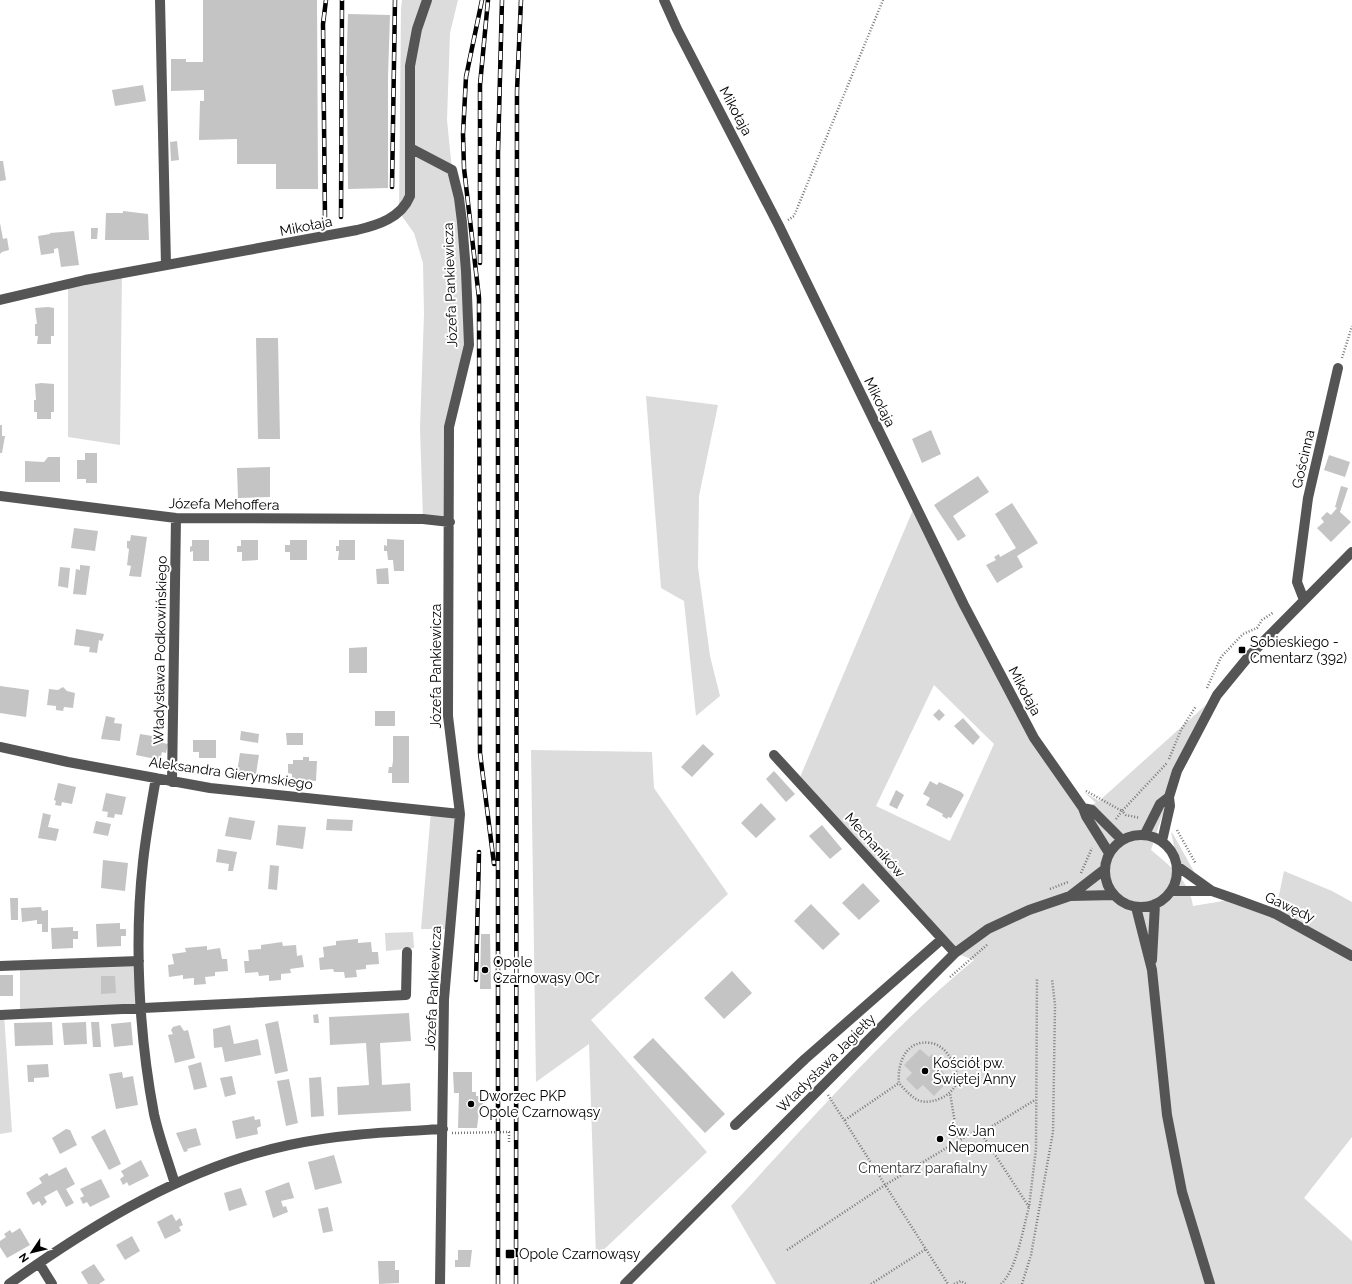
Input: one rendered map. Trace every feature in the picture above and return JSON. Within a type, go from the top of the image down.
[{"type":"street","points":[[160,0],[166,265]]},
{"type":"street","name":"Mikołaja","points":[[0,300],[85,280],[312,239],[381,223],[399,212],[406,205],[410,196],[411,60],[417,29],[427,0]]},
{"type":"street","name":"Mikołaja","points":[[664,0],[677,29],[779,226],[964,605],[1034,738],[1083,808],[1086,816],[1109,853]]},
{"type":"street","name":"Józefa Pankiewicza","points":[[410,148],[452,170],[459,198],[466,271],[469,345],[449,427],[450,522],[448,716],[460,814],[444,999],[440,1284]]},
{"type":"street","name":"Gościnna","points":[[1304,600],[1297,582],[1308,498],[1338,368]]},
{"type":"street","name":"Józefa Mehoffera","points":[[0,496],[176,518],[407,519],[450,522]]},
{"type":"street","name":"Władysława Podkowińskiego","points":[[172,782],[176,518]]},
{"type":"street","points":[[1162,841],[1170,806],[1169,797],[1177,771],[1217,695],[1249,656],[1304,600],[1350,558]]},
{"type":"street","name":"Aleksandra Gierymskiego","points":[[0,747],[172,782],[460,814]]},
{"type":"street","name":"Mechaników","points":[[774,755],[955,953]]},
{"type":"street","points":[[156,778],[143,862],[139,923],[139,961],[142,1009],[154,1115],[175,1184]]},
{"type":"street","points":[[1145,834],[1160,804],[1169,797]]},
{"type":"street","name":"Mikołaja","points":[[1083,808],[1092,810],[1122,840]]},
{"type":"street","points":[[1145,834],[1162,841],[1170,848],[1177,866],[1175,884],[1171,891],[1164,899],[1146,907],[1136,906],[1124,902],[1114,895],[1107,883],[1105,869],[1109,853],[1122,840],[1133,835],[1145,834]]},
{"type":"street","name":"Gawędy","points":[[1177,866],[1212,891],[1276,914],[1352,956]]},
{"type":"street","name":"Władysława Jagiełły","points":[[625,1284],[955,953],[988,929],[1012,917],[1070,896],[1105,869]]},
{"type":"street","name":"Gawędy","points":[[1171,891],[1212,891]]},
{"type":"street","name":"Władysława Jagiełły","points":[[1070,896],[1114,895]]},
{"type":"street","points":[[1152,970],[1155,904]]},
{"type":"street","points":[[1136,906],[1152,970],[1169,1122],[1182,1192],[1210,1284]]},
{"type":"street","points":[[735,1125],[805,1059],[942,939]]},
{"type":"street","points":[[0,1015],[406,995],[407,952]]},
{"type":"street","points":[[0,966],[139,961]]},
{"type":"street","points":[[9,1284],[38,1263],[152,1194],[247,1156],[288,1145],[349,1135],[442,1129]]},
{"type":"street","points":[[38,1263],[52,1284]]},
{"type":"path","points":[[779,226],[794,216],[884,0]]},
{"type":"path","points":[[1338,368],[1352,326]]},
{"type":"path","points":[[1115,819],[1119,817],[1122,811],[1167,763]]},
{"type":"path","points":[[1081,790],[1122,811],[1126,815],[1134,818],[1147,818]]},
{"type":"path","points":[[1176,829],[1197,866]]},
{"type":"path","points":[[1047,890],[1077,878],[1090,856],[1093,842]]},
{"type":"path","points":[[1001,1284],[1012,1267],[1029,1207],[1036,1149],[1038,1031],[1036,979]]},
{"type":"path","points":[[1022,1284],[1031,1255],[1053,1132],[1056,1005],[1052,979]]},
{"type":"path","points":[[931,1043],[942,1048],[950,1059],[957,1074],[955,1085],[950,1093],[936,1100],[921,1101],[909,1093],[899,1083],[898,1070],[907,1050],[917,1044],[931,1043]]},
{"type":"path","points":[[845,1120],[899,1083]]},
{"type":"path","points":[[950,1093],[958,1141]]},
{"type":"path","points":[[828,1095],[948,1284]]},
{"type":"path","points":[[980,1133],[1035,1100]]},
{"type":"path","points":[[442,1129],[450,1133],[509,1132],[509,1144]]},
{"type":"path","points":[[787,1250],[885,1185],[976,1131],[980,1133],[1029,1207]]},
{"type":"path","points":[[872,1284],[926,1248]]},
{"type":"path","points":[[954,1284],[961,1281],[966,1284]]},
{"type":"green space","points":[[402,0],[458,0],[450,33],[447,120],[452,170],[459,198],[469,345],[449,427],[450,522],[423,519],[420,428],[424,314],[423,263],[414,233],[399,212]]},
{"type":"green space","points":[[122,273],[120,445],[68,437],[68,284]]},
{"type":"green space","points":[[646,396],[718,405],[699,496],[698,567],[710,656],[720,696],[696,716],[684,601],[661,588]]},
{"type":"green space","name":"Cmentarz parafialny","points":[[915,505],[1027,725],[1083,808],[1096,803],[1084,792],[1099,801],[1217,695],[1177,771],[1151,850],[1178,874],[1188,889],[1193,906],[1235,899],[1275,914],[1284,871],[1332,891],[1352,902],[1352,1137],[1304,1198],[1352,1241],[1352,1284],[776,1284],[731,1206],[819,1110],[879,1048],[941,988],[974,960],[955,953],[798,782]],"holes":[[[934,685],[994,744],[950,841],[876,806]]]},
{"type":"green space","points":[[531,750],[652,752],[654,788],[728,894],[591,1020],[707,1152],[596,1257],[589,1044],[536,1082]]},
{"type":"green space","points":[[431,811],[460,814],[450,929],[421,929]]},
{"type":"green space","points":[[1171,832],[1197,877],[1184,869],[1174,846]]},
{"type":"green space","points":[[413,932],[414,948],[386,951],[385,933]]},
{"type":"green space","points":[[139,961],[142,1009],[20,1014],[20,965]]},
{"type":"green space","points":[[4,1014],[12,1132],[0,1134],[0,1015]]},
{"type":"building","points":[[203,0],[317,0],[318,189],[276,189],[276,164],[237,164],[237,139],[199,140],[200,101],[204,101],[204,90],[171,91],[171,59],[186,59],[186,62],[203,62]]},
{"type":"building","points":[[348,14],[390,15],[388,77],[388,188],[348,189],[346,76]]},
{"type":"building","points":[[143,85],[146,101],[115,106],[112,90]]},
{"type":"building","points":[[177,141],[179,160],[171,161],[170,142]]},
{"type":"building","points":[[0,161],[3,161],[6,180],[0,181]]},
{"type":"building","points":[[123,211],[148,214],[149,240],[105,240],[106,213],[123,213]]},
{"type":"building","points":[[0,223],[3,239],[7,238],[9,250],[0,254]]},
{"type":"building","points":[[91,228],[98,228],[97,239],[91,239]]},
{"type":"building","points":[[74,231],[79,265],[61,267],[58,248],[54,249],[54,253],[41,255],[38,236],[50,233]]},
{"type":"building","points":[[35,308],[54,308],[54,336],[51,336],[51,344],[37,344],[38,336],[35,336],[35,324],[37,324]]},
{"type":"building","points":[[256,338],[278,338],[280,439],[258,439]]},
{"type":"building","points":[[35,384],[54,384],[54,412],[51,412],[51,419],[37,419],[37,412],[34,412],[34,400],[36,400]]},
{"type":"building","points":[[0,425],[2,425],[2,436],[5,436],[2,453],[0,453]]},
{"type":"building","points":[[931,430],[941,454],[922,463],[912,439]]},
{"type":"building","points":[[85,453],[97,453],[97,483],[86,483],[86,479],[77,479],[77,460],[85,460]]},
{"type":"building","points":[[1329,455],[1350,462],[1345,477],[1324,470]]},
{"type":"building","points":[[48,457],[60,457],[60,482],[25,482],[25,461],[44,462]]},
{"type":"building","points":[[270,467],[270,497],[238,498],[237,468]]},
{"type":"building","points":[[978,476],[989,492],[953,516],[966,536],[958,541],[934,505]]},
{"type":"building","points":[[1341,486],[1348,488],[1340,512],[1351,522],[1331,542],[1317,528],[1324,522],[1321,518],[1327,512],[1331,515],[1337,508],[1335,507]]},
{"type":"building","points":[[1012,503],[1038,543],[1017,556],[1023,567],[997,583],[986,565],[996,560],[994,557],[999,554],[1000,557],[1016,548],[995,514]]},
{"type":"building","points":[[74,528],[98,531],[95,551],[71,548]]},
{"type":"building","points":[[131,535],[147,537],[141,577],[129,576],[131,566],[127,565],[129,549],[127,548],[127,541],[130,541]]},
{"type":"building","points":[[387,539],[404,540],[404,571],[394,571],[393,560],[388,560],[387,551],[384,551],[384,545],[387,546]]},
{"type":"building","points":[[192,540],[209,540],[209,561],[193,561],[193,551],[190,552]]},
{"type":"building","points":[[241,540],[258,540],[258,560],[242,561],[242,552],[237,552],[237,546],[241,546]]},
{"type":"building","points":[[290,540],[307,540],[307,560],[290,560],[290,552],[285,552],[285,545],[290,545]]},
{"type":"building","points":[[339,540],[355,540],[355,560],[338,560],[339,551],[336,551],[336,546],[339,546]]},
{"type":"building","points":[[80,565],[90,566],[86,595],[73,594],[76,569],[80,570]]},
{"type":"building","points":[[60,567],[70,568],[68,588],[58,586]]},
{"type":"building","points":[[388,568],[389,584],[377,584],[376,569]]},
{"type":"building","points":[[76,629],[104,634],[102,641],[99,640],[97,653],[89,652],[90,647],[74,645]]},
{"type":"building","points":[[367,647],[367,673],[349,673],[349,648]]},
{"type":"building","points":[[0,686],[29,690],[26,717],[0,713]]},
{"type":"building","points":[[63,687],[67,691],[75,693],[73,708],[64,707],[63,711],[56,710],[56,706],[47,705],[49,689],[58,690]]},
{"type":"building","points":[[939,709],[945,715],[939,721],[933,715]]},
{"type":"building","points":[[375,711],[395,711],[395,726],[375,726]]},
{"type":"building","points":[[106,716],[115,718],[114,723],[122,724],[120,741],[101,739]]},
{"type":"building","points":[[963,718],[980,737],[973,745],[954,726]]},
{"type":"building","points":[[241,731],[259,734],[258,743],[240,740]]},
{"type":"building","points":[[286,733],[303,733],[303,745],[287,745]]},
{"type":"building","points":[[140,734],[164,738],[163,743],[168,744],[166,753],[162,752],[160,760],[136,755]]},
{"type":"building","points":[[393,736],[409,736],[409,783],[392,783],[392,773],[388,773],[389,767],[392,767],[393,761]]},
{"type":"building","points":[[193,740],[216,740],[216,758],[199,758],[199,752],[193,752]]},
{"type":"building","points":[[703,744],[714,754],[692,777],[681,767]]},
{"type":"building","points":[[240,753],[259,755],[256,774],[237,772]]},
{"type":"building","points":[[303,757],[309,757],[309,761],[317,761],[316,781],[292,779],[292,774],[288,773],[288,764],[293,764],[293,760],[303,760]]},
{"type":"building","points":[[774,771],[795,794],[786,802],[766,779]]},
{"type":"building","points":[[930,781],[937,785],[939,782],[961,792],[964,795],[951,818],[948,817],[947,819],[942,816],[943,814],[926,805],[930,798],[923,794]]},
{"type":"building","points":[[58,783],[76,787],[72,804],[62,802],[61,806],[55,805],[56,801],[54,800]]},
{"type":"building","points":[[896,790],[904,795],[897,809],[889,805]]},
{"type":"building","points":[[106,793],[126,797],[122,815],[115,814],[114,818],[107,817],[108,812],[102,811]]},
{"type":"building","points":[[761,803],[776,819],[756,838],[741,823]]},
{"type":"building","points":[[43,813],[51,815],[48,827],[59,829],[56,841],[38,838]]},
{"type":"building","points":[[229,817],[255,821],[251,840],[225,836]]},
{"type":"building","points":[[327,819],[353,820],[352,831],[326,830]]},
{"type":"building","points":[[96,821],[111,824],[108,836],[93,833]]},
{"type":"building","points":[[278,825],[306,827],[303,849],[276,845]]},
{"type":"building","points":[[822,825],[842,849],[830,859],[809,836]]},
{"type":"building","points":[[218,849],[237,852],[233,871],[228,871],[229,864],[216,862]]},
{"type":"building","points":[[103,860],[128,863],[125,891],[101,888]]},
{"type":"building","points":[[270,865],[279,866],[277,890],[268,889]]},
{"type":"building","points":[[863,883],[880,901],[859,920],[842,903]]},
{"type":"building","points":[[10,898],[18,898],[18,920],[11,920]]},
{"type":"building","points":[[811,904],[840,934],[823,950],[794,921]]},
{"type":"building","points":[[41,907],[42,911],[48,910],[48,932],[42,932],[42,924],[37,924],[37,920],[22,922],[21,908]]},
{"type":"building","points":[[120,923],[120,929],[126,929],[126,936],[121,936],[121,946],[97,947],[96,924]]},
{"type":"building","points":[[73,927],[73,931],[78,931],[78,939],[73,939],[73,948],[52,949],[51,928]]},
{"type":"building","name":"Opole Czarnowąsy OCr","points":[[481,934],[490,934],[491,989],[480,989]]},
{"type":"building","points":[[358,939],[358,943],[371,942],[372,952],[378,952],[379,964],[366,965],[366,969],[356,970],[357,977],[345,978],[344,972],[334,972],[333,969],[320,970],[319,958],[324,957],[323,947],[336,945],[336,941]]},
{"type":"building","points":[[282,942],[283,946],[296,945],[297,956],[302,955],[304,967],[290,969],[291,973],[281,974],[281,980],[269,981],[269,975],[259,976],[258,972],[245,973],[244,961],[249,961],[248,950],[261,949],[261,945]]},
{"type":"building","points":[[207,946],[207,950],[220,948],[222,959],[227,959],[228,971],[215,972],[215,976],[205,977],[206,984],[194,985],[194,978],[183,979],[183,975],[169,977],[168,965],[174,964],[172,954],[186,952],[185,948]]},
{"type":"building","points":[[732,971],[752,993],[724,1019],[704,998]]},
{"type":"building","points":[[0,975],[13,975],[13,996],[0,996]]},
{"type":"building","points":[[101,976],[115,976],[116,993],[101,994]]},
{"type":"building","points":[[409,1013],[411,1041],[380,1043],[382,1085],[410,1083],[411,1111],[338,1115],[337,1087],[369,1085],[366,1043],[330,1045],[329,1017]]},
{"type":"building","points":[[318,1014],[319,1023],[314,1023],[313,1015]]},
{"type":"building","points":[[278,1021],[288,1071],[275,1074],[265,1024]]},
{"type":"building","points":[[52,1022],[53,1045],[15,1046],[14,1023]]},
{"type":"building","points":[[86,1022],[87,1044],[64,1045],[62,1023]]},
{"type":"building","points":[[91,1022],[99,1022],[101,1047],[93,1047]]},
{"type":"building","points":[[131,1022],[133,1045],[114,1047],[111,1024]]},
{"type":"building","points":[[180,1025],[184,1031],[188,1030],[195,1058],[175,1063],[168,1035],[173,1034],[171,1030],[173,1027]]},
{"type":"building","points":[[230,1025],[234,1044],[258,1039],[261,1055],[225,1062],[222,1047],[214,1048],[213,1029]]},
{"type":"building","points":[[653,1038],[725,1114],[705,1133],[633,1057]]},
{"type":"building","name":"Kościół pw. Świętej Anny","points":[[920,1049],[929,1057],[932,1054],[942,1064],[939,1068],[950,1079],[934,1096],[923,1085],[917,1090],[906,1079],[912,1073],[904,1065]]},
{"type":"building","points":[[201,1062],[207,1087],[194,1090],[188,1066]]},
{"type":"building","points":[[48,1064],[49,1077],[34,1078],[34,1082],[28,1082],[27,1065]]},
{"type":"building","points":[[122,1072],[123,1078],[133,1076],[138,1105],[116,1109],[109,1074]]},
{"type":"building","name":"Dworzec PKP Opole Czarnowąsy","points":[[453,1072],[472,1072],[472,1092],[476,1092],[476,1096],[483,1096],[483,1111],[479,1112],[477,1128],[458,1128],[459,1093],[454,1093]]},
{"type":"building","points":[[232,1076],[236,1094],[225,1097],[220,1078]]},
{"type":"building","points":[[321,1077],[324,1116],[311,1117],[309,1078]]},
{"type":"building","points":[[289,1079],[298,1123],[286,1126],[277,1081]]},
{"type":"building","points":[[254,1116],[255,1120],[260,1119],[261,1126],[257,1128],[258,1134],[236,1139],[232,1121]]},
{"type":"building","points":[[196,1128],[201,1145],[187,1149],[188,1151],[184,1152],[176,1133]]},
{"type":"building","points":[[66,1129],[70,1130],[77,1145],[60,1154],[52,1138]]},
{"type":"building","points":[[105,1129],[121,1164],[109,1170],[91,1137]]},
{"type":"building","points":[[334,1155],[342,1183],[315,1190],[308,1162]]},
{"type":"building","points":[[141,1160],[149,1176],[129,1186],[127,1182],[123,1185],[120,1179],[124,1176],[121,1171]]},
{"type":"building","points":[[66,1167],[75,1184],[66,1189],[74,1203],[66,1207],[57,1190],[44,1197],[47,1202],[42,1206],[39,1201],[33,1205],[26,1193],[42,1183],[39,1178],[47,1173],[49,1176]]},
{"type":"building","points":[[101,1179],[110,1197],[90,1207],[87,1202],[83,1204],[80,1198],[84,1196],[80,1189]]},
{"type":"building","points":[[289,1182],[294,1198],[281,1201],[283,1207],[286,1206],[288,1212],[273,1218],[265,1191]]},
{"type":"building","points":[[241,1188],[247,1205],[229,1211],[224,1193]]},
{"type":"building","points":[[328,1207],[333,1231],[323,1233],[318,1209]]},
{"type":"building","points":[[172,1214],[176,1221],[180,1218],[183,1225],[179,1227],[181,1231],[165,1239],[157,1222]]},
{"type":"building","points":[[20,1228],[30,1245],[7,1258],[0,1247],[0,1241],[6,1237],[4,1234],[10,1230],[12,1233]]},
{"type":"building","points":[[132,1236],[140,1251],[125,1260],[116,1245]]},
{"type":"building","points":[[458,1250],[472,1250],[470,1267],[455,1267],[455,1260],[458,1260]]},
{"type":"building","points":[[378,1261],[395,1261],[395,1270],[399,1270],[399,1283],[379,1284]]},
{"type":"building","points":[[94,1264],[105,1280],[99,1284],[88,1284],[81,1272]]},
{"type":"railway","points":[[325,219],[323,24],[326,0]]},
{"type":"railway","points":[[341,217],[342,0]]},
{"type":"railway","points":[[392,187],[395,0]]},
{"type":"railway","points":[[482,0],[466,77],[463,134],[464,168],[479,298],[480,753],[494,864]]},
{"type":"railway","points":[[480,263],[480,85],[488,0]]},
{"type":"railway","points":[[498,1284],[498,153],[502,0]]},
{"type":"railway","points":[[516,1284],[517,91],[521,0]]},
{"type":"railway","points":[[476,980],[479,852]]},
{"type":"place","name":"Sobieskiego - Cmentarz (392)","points":[[1242,650]]},
{"type":"place","name":"Opole Czarnowąsy OCr","points":[[485,970]]},
{"type":"place","name":"Kościół pw. Świętej Anny","points":[[925,1071]]},
{"type":"place","name":"Dworzec PKP Opole Czarnowąsy","points":[[471,1104]]},
{"type":"place","name":"Św. Jan Nepomucen","points":[[940,1139]]},
{"type":"place","name":"Opole Czarnowąsy","points":[[510,1254]]}]
